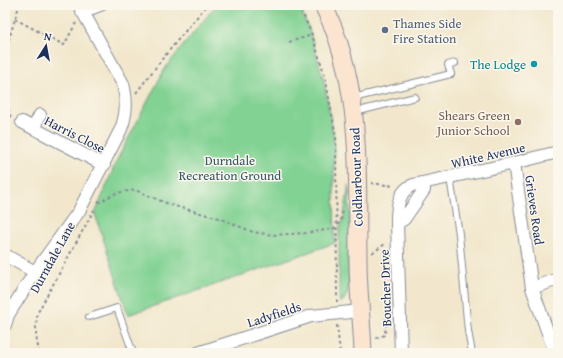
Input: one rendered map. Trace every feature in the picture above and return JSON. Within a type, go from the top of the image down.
[{"type":"street","points":[[100,5],[81,8],[122,84],[126,94],[127,105]]},
{"type":"street","name":"Coldharbour Road","points":[[323,5],[339,39],[345,60],[353,105],[357,181],[358,260],[363,353]]},
{"type":"street","name":"Durndale Lane","points":[[5,325],[8,315],[35,272],[79,211],[104,165],[121,129],[127,105]]},
{"type":"street","name":"Harris Close","points":[[33,128],[40,115]]},
{"type":"street","name":"Harris Close","points":[[22,122],[104,165]]},
{"type":"street","name":"White Avenue","points":[[424,184],[558,152]]},
{"type":"street","name":"Grieves Road","points":[[514,163],[532,288],[555,353]]},
{"type":"street","name":"Boucher Drive","points":[[401,353],[397,222],[404,219],[424,190],[424,184]]},
{"type":"street","points":[[5,255],[35,272]]},
{"type":"street","points":[[532,288],[558,279]]},
{"type":"street","name":"Ladyfields","points":[[203,352],[311,316],[361,311]]},
{"type":"lane","points":[[353,105],[451,74],[448,65],[456,63]]},
{"type":"lane","points":[[353,105],[415,97]]},
{"type":"lane","points":[[450,178],[459,234],[472,353]]},
{"type":"lane","points":[[89,317],[117,308],[133,353]]},
{"type":"path","points":[[5,52],[19,6],[13,5]]},
{"type":"path","points":[[127,105],[163,58],[207,5]]},
{"type":"path","points":[[300,5],[312,35],[327,84],[336,138],[337,305],[339,305]]},
{"type":"path","points":[[15,19],[64,45],[81,8]]},
{"type":"path","points":[[289,42],[312,35]]},
{"type":"path","points":[[5,85],[5,99],[12,123],[22,122]]},
{"type":"path","points":[[95,180],[102,184],[98,192],[98,201],[100,202],[116,192],[135,190],[171,205],[214,216],[253,232],[263,234],[278,235],[333,229],[340,223],[343,208]]},
{"type":"path","points":[[357,181],[394,186],[398,188]]},
{"type":"path","name":"Durndale Lane","points":[[40,353],[37,345],[35,327],[38,312],[95,208]]},
{"type":"path","points":[[369,255],[388,242]]},
{"type":"green space","name":"Durndale Recreation Ground","points":[[216,5],[298,5],[309,29],[324,81],[334,137],[335,243],[128,315],[95,214],[116,162],[163,72]]},
{"type":"green space","points":[[349,185],[351,256],[348,258],[349,283],[347,295],[340,303],[339,230],[343,221]]},
{"type":"place","name":"Thames Side Fire Station","points":[[385,30]]},
{"type":"place","name":"The Lodge","points":[[534,64]]},
{"type":"place","name":"Shears Green Junior School","points":[[518,122]]}]
